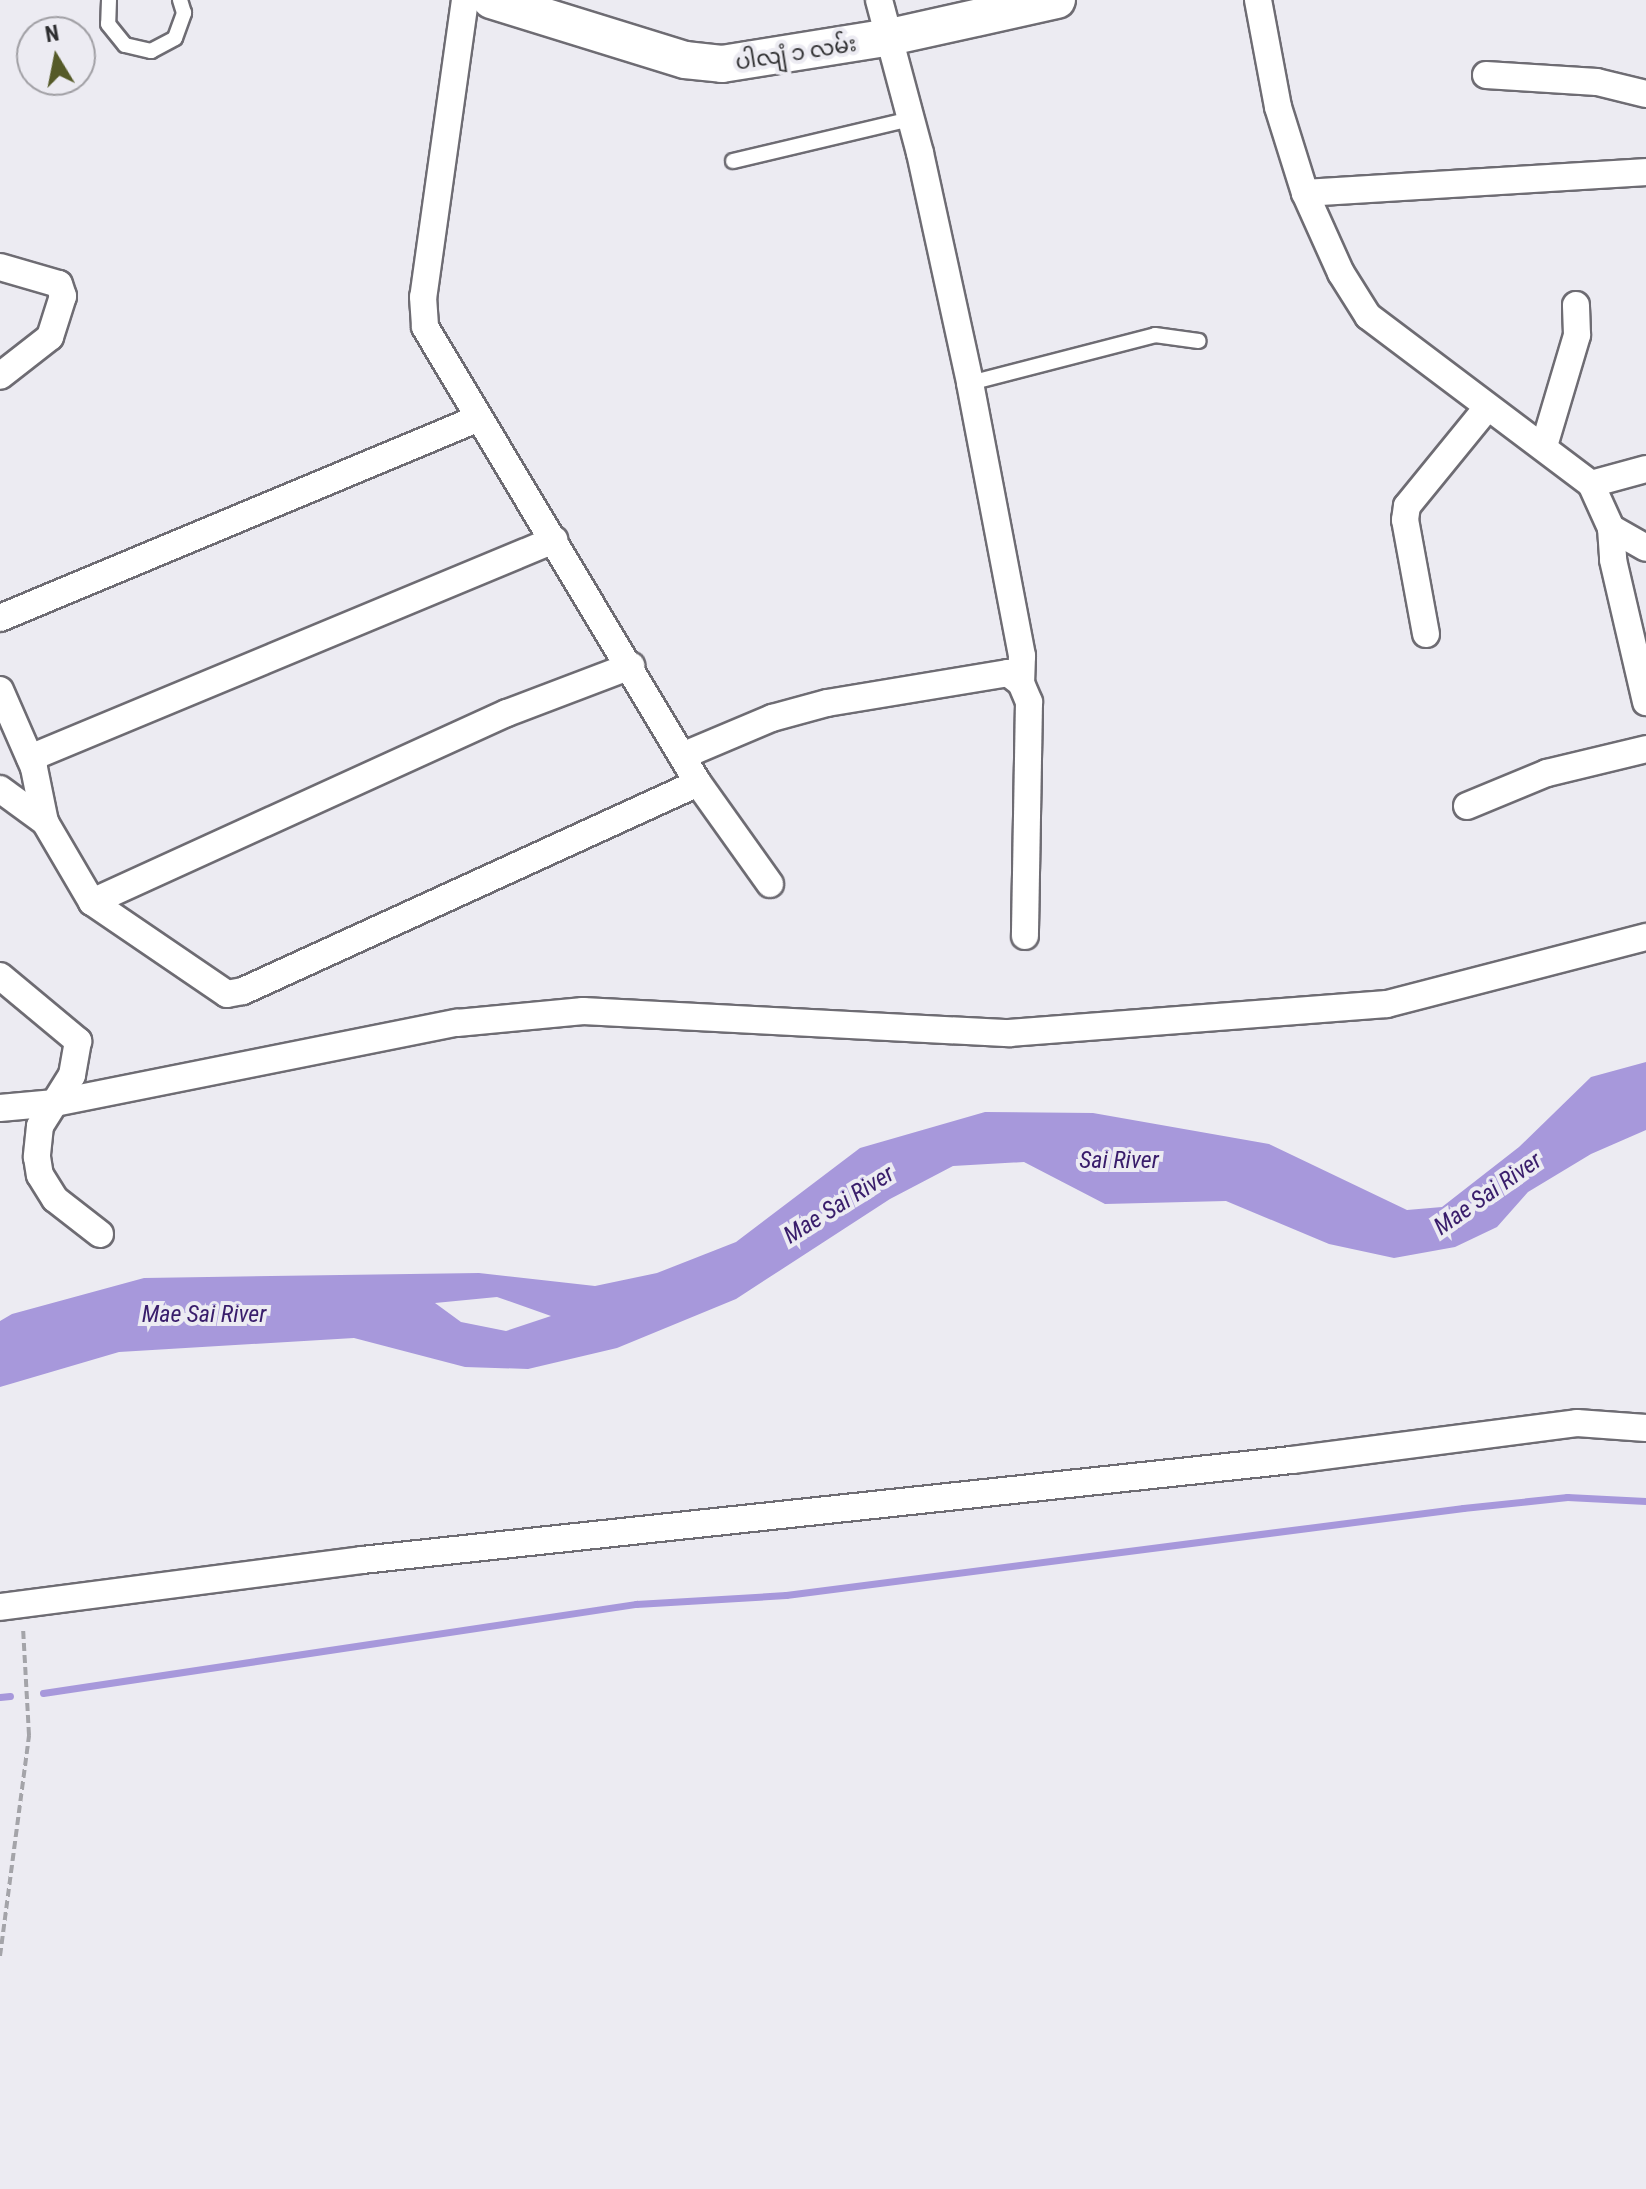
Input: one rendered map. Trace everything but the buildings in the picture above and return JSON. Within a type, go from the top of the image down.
[{"type":"street","points":[[465,0],[423,297],[431,341],[631,666],[698,783],[770,884]]},
{"type":"street","name":"ပါလျံ ၁ လမ်း","points":[[491,0],[685,60],[722,64],[890,37],[1057,0]]},
{"type":"street","points":[[879,0],[911,119],[970,383],[1022,656],[1021,683],[1029,702],[1025,936]]},
{"type":"street","points":[[1258,0],[1278,107],[1305,193],[1341,273],[1368,316],[1591,484],[1611,528],[1613,560],[1646,702]]},
{"type":"street","points":[[1486,75],[1597,82],[1646,94]]},
{"type":"street","points":[[1305,193],[1646,172]]},
{"type":"street","points":[[0,267],[59,284],[63,296],[50,337],[0,376]]},
{"type":"street","points":[[1544,446],[1577,335],[1576,305]]},
{"type":"street","points":[[1426,634],[1405,520],[1407,506],[1487,408]]},
{"type":"street","points":[[0,618],[479,418]]},
{"type":"street","points":[[1591,484],[1646,469]]},
{"type":"street","points":[[1611,528],[1646,548]]},
{"type":"street","points":[[30,758],[554,540]]},
{"type":"street","points":[[92,902],[507,713],[631,666]]},
{"type":"street","points":[[682,756],[772,718],[827,703],[994,674],[1008,673],[1021,683]]},
{"type":"street","points":[[0,690],[30,758],[45,822],[92,902],[217,990],[243,991],[698,783]]},
{"type":"street","points":[[1467,806],[1547,773],[1646,749]]},
{"type":"street","points":[[0,789],[45,822]]},
{"type":"street","points":[[0,1108],[55,1103],[457,1023],[583,1011],[1009,1033],[1387,1004],[1646,937]]},
{"type":"street","points":[[0,976],[78,1041],[72,1075],[40,1126],[40,1175],[55,1199],[100,1234]]},
{"type":"street","points":[[11,1606],[377,1558],[1292,1460],[1577,1423],[1646,1428]]},
{"type":"lane","points":[[109,0],[108,24],[125,45],[151,51],[175,38],[184,13],[180,0]]},
{"type":"lane","points":[[733,161],[911,119]]},
{"type":"lane","points":[[970,383],[1155,335],[1199,341]]},
{"type":"path","points":[[0,1956],[29,1735],[11,1606]]},
{"type":"water","name":"Sai River","points":[[1646,1062],[1646,1130],[1591,1154],[1528,1192],[1497,1227],[1455,1247],[1394,1258],[1329,1244],[1226,1201],[1105,1204],[1024,1162],[953,1166],[890,1199],[736,1299],[617,1348],[528,1369],[465,1367],[354,1338],[119,1352],[0,1387],[0,1321],[12,1314],[144,1278],[479,1273],[595,1286],[657,1273],[736,1242],[860,1148],[985,1112],[1093,1113],[1269,1144],[1407,1210],[1442,1207],[1519,1147],[1591,1077]],"holes":[[[497,1297],[551,1316],[506,1331],[461,1322],[435,1303]]]},
{"type":"waterway","points":[[43,1693],[636,1604],[786,1595],[1567,1497],[1646,1501]]},
{"type":"waterway","points":[[0,1697],[10,1696]]},
{"type":"water label","name":"Mae Sai River","points":[[1488,1194]]},
{"type":"water label","name":"Mae Sai River","points":[[839,1205]]},
{"type":"water label","name":"Mae Sai River","points":[[204,1315]]}]
